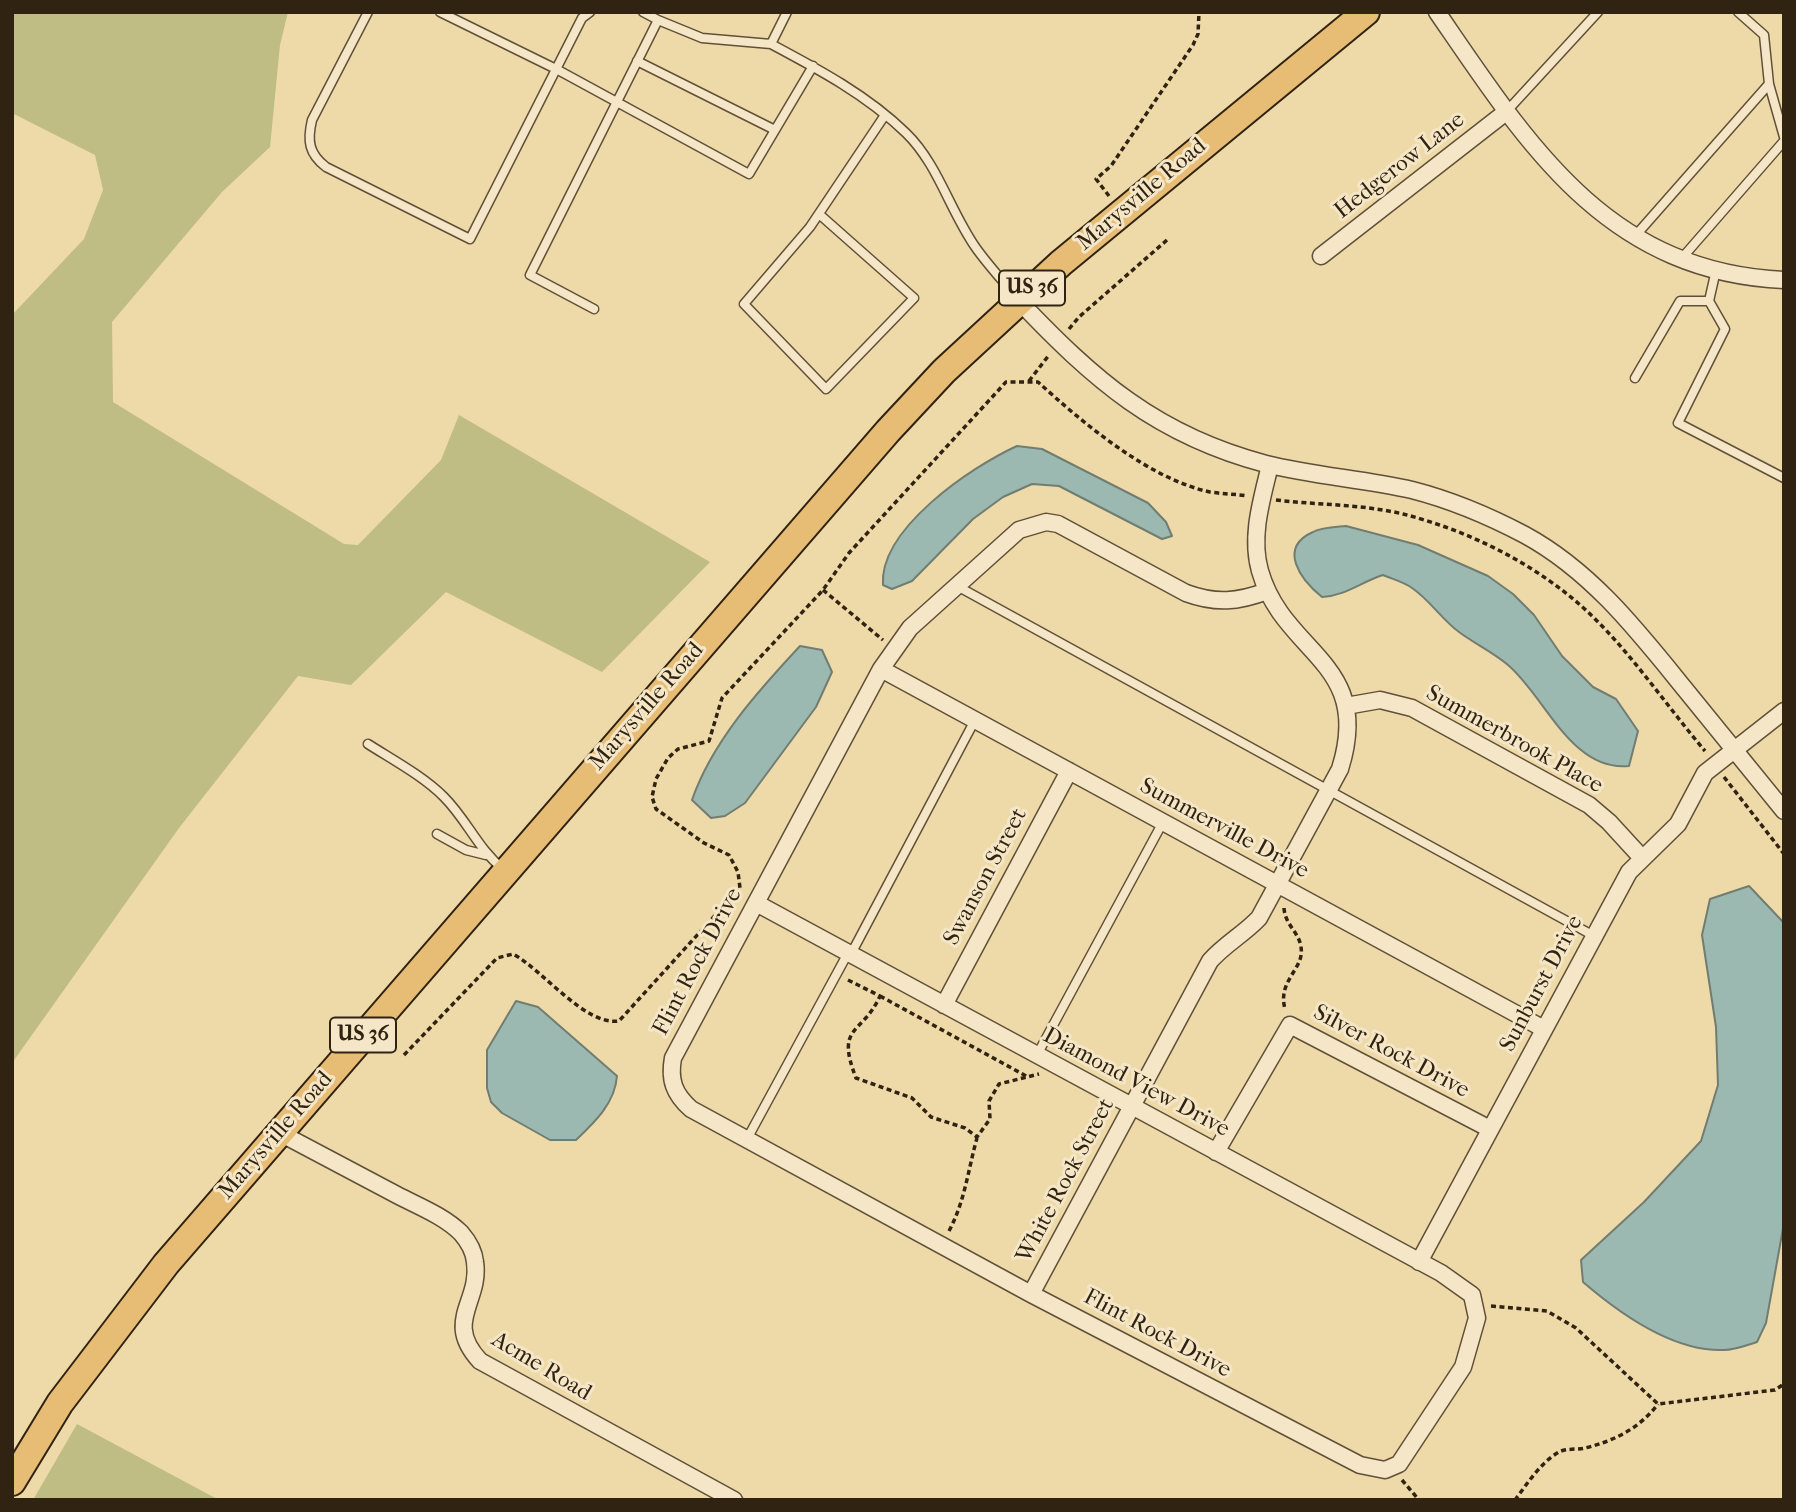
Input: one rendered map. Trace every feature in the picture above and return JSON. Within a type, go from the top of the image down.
[{"type":"highway","name":"Marysville Road","points":[[12,1482],[60,1403],[121,1319],[278,1132],[495,863],[888,431],[944,371],[1018,300],[1121,211],[1366,12]]},
{"type":"street","points":[[1437,12],[1506,112],[1554,172],[1575,193],[1636,235],[1682,258],[1717,269],[1784,280]]},
{"type":"street","name":"Hedgerow Lane","points":[[1321,256],[1506,112]]},
{"type":"street","points":[[1018,300],[1106,387],[1143,412],[1222,450],[1269,465],[1412,491],[1454,503],[1528,537],[1574,568],[1630,621],[1784,811]]},
{"type":"street","points":[[1269,465],[1256,545],[1267,591],[1279,612],[1324,660],[1338,680],[1346,706]]},
{"type":"street","name":"Flint Rock Drive","points":[[1267,591],[1244,600],[1206,600],[1186,593],[1058,524],[1046,522],[1020,530],[910,628],[893,649],[673,1058],[670,1073],[673,1087],[681,1100],[747,1139],[1031,1294],[1360,1465],[1388,1468]]},
{"type":"street","name":"Summerville Drive","points":[[881,669],[1544,1029]]},
{"type":"street","name":"Summerbrook Place","points":[[1346,706],[1380,700],[1412,708],[1589,805],[1642,859]]},
{"type":"street","name":"White Rock Street","points":[[1031,1294],[1210,961],[1223,946],[1248,930],[1259,918],[1329,789],[1346,750],[1346,706]]},
{"type":"street","name":"Sunburst Drive","points":[[1419,1262],[1629,872],[1665,840],[1678,824],[1695,787],[1716,765],[1784,711]]},
{"type":"street","name":"Swanson Street","points":[[944,1005],[1069,771]]},
{"type":"street","name":"Diamond View Drive","points":[[756,903],[1419,1262],[1472,1295],[1476,1311]]},
{"type":"street","name":"Silver Rock Drive","points":[[1216,1152],[1290,1025],[1490,1129]]},
{"type":"street","name":"Acme Road","points":[[278,1132],[429,1213],[460,1233],[469,1244],[476,1271],[463,1318],[463,1334],[469,1349],[480,1362],[734,1500]]},
{"type":"street","points":[[1388,1468],[1399,1464],[1417,1440],[1463,1367],[1476,1311]]},
{"type":"lane","points":[[369,12],[312,120],[308,137],[311,151],[326,167],[470,239],[582,18],[590,12]]},
{"type":"lane","points":[[440,12],[558,70],[749,174],[813,66]]},
{"type":"lane","points":[[643,12],[702,38],[771,44],[813,66],[885,115],[907,134],[938,178],[975,247],[1018,300]]},
{"type":"lane","points":[[771,44],[787,12]]},
{"type":"lane","points":[[1506,112],[1598,12]]},
{"type":"lane","points":[[1682,258],[1784,139],[1769,83],[1764,35],[1738,12]]},
{"type":"lane","points":[[594,309],[530,275],[658,20]]},
{"type":"lane","points":[[637,61],[775,130]]},
{"type":"lane","points":[[1636,235],[1769,83]]},
{"type":"lane","points":[[819,214],[914,298],[826,389],[744,304],[810,227],[885,115]]},
{"type":"lane","points":[[1717,269],[1709,301],[1725,329],[1678,423],[1784,478]]},
{"type":"lane","points":[[1635,378],[1680,301],[1709,301]]},
{"type":"lane","points":[[957,586],[1594,936]]},
{"type":"lane","points":[[747,1139],[975,720]]},
{"type":"lane","points":[[368,744],[443,796],[495,863]]},
{"type":"lane","points":[[1037,1055],[1163,822]]},
{"type":"lane","points":[[437,834],[495,863]]},
{"type":"path","points":[[1121,211],[1096,179],[1111,166],[1192,45],[1198,34],[1199,12]]},
{"type":"path","points":[[1029,380],[1079,317],[1167,240]]},
{"type":"path","points":[[404,1055],[497,958],[513,954],[528,962],[598,1020],[619,1021],[717,914],[740,888],[738,872],[729,855],[704,843],[656,809],[652,797],[656,779],[668,758],[678,748],[709,741],[722,698],[823,590],[849,553],[1006,382],[1038,382],[1091,427],[1144,463],[1173,478],[1208,491],[1402,514],[1442,526],[1503,552],[1545,578],[1588,612],[1628,656],[1784,854]]},
{"type":"path","points":[[823,590],[893,649]]},
{"type":"path","points":[[1284,907],[1288,926],[1302,945],[1301,955],[1283,993],[1290,1025]]},
{"type":"path","points":[[836,975],[1028,1077]]},
{"type":"path","points":[[880,996],[874,1009],[852,1030],[846,1052],[856,1077],[912,1098],[931,1117],[965,1128],[977,1138]]},
{"type":"path","points":[[942,1245],[965,1198],[965,1181],[977,1138],[990,1119],[989,1101],[999,1084],[1041,1073]]},
{"type":"path","points":[[1476,1311],[1547,1311],[1576,1328],[1658,1404]]},
{"type":"path","points":[[1515,1500],[1545,1463],[1560,1451],[1584,1449],[1617,1438],[1646,1419],[1658,1404],[1775,1390],[1784,1384]]},
{"type":"path","points":[[1388,1468],[1419,1500]]},
{"type":"shaded area","points":[[12,12],[288,12],[280,45],[270,147],[222,192],[112,322],[113,402],[344,544],[358,545],[441,460],[459,415],[710,562],[602,672],[446,592],[351,685],[298,676],[179,828],[12,1063],[12,315],[84,239],[103,190],[95,155],[12,113]]},
{"type":"shaded area","points":[[77,1424],[219,1500],[33,1500]]},
{"type":"water","points":[[1017,446],[1042,449],[1148,503],[1166,522],[1172,536],[1162,539],[1059,486],[1032,484],[1003,497],[973,519],[912,581],[892,589],[883,585],[886,564],[896,543],[931,502],[976,469]]},
{"type":"water","points":[[1346,526],[1418,545],[1488,576],[1513,594],[1534,615],[1562,656],[1593,687],[1616,699],[1638,731],[1629,766],[1609,765],[1591,757],[1575,745],[1508,665],[1453,627],[1425,598],[1409,586],[1383,575],[1346,591],[1322,597],[1300,573],[1294,555],[1296,547],[1302,539],[1317,530]]},
{"type":"water","points":[[800,646],[822,650],[832,672],[816,707],[745,803],[725,816],[711,818],[692,800],[711,758],[753,699]]},
{"type":"water","points":[[1749,886],[1784,923],[1784,1223],[1766,1323],[1757,1342],[1728,1350],[1705,1349],[1667,1338],[1613,1306],[1583,1282],[1581,1260],[1644,1202],[1701,1141],[1718,1085],[1716,1027],[1702,935],[1710,899]]},
{"type":"water","points":[[516,1001],[538,1007],[617,1076],[608,1103],[597,1119],[576,1140],[550,1140],[502,1113],[491,1102],[487,1088],[487,1050]]}]
